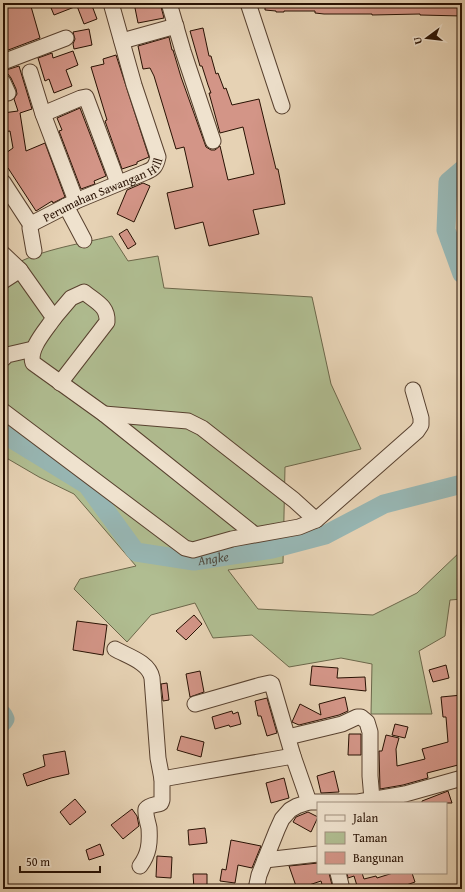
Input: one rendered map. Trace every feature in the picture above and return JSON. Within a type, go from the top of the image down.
[{"type":"street","name":"Perumahan Sawangan Hill","points":[[34,251],[30,233],[31,225],[71,204],[152,169],[157,165],[158,157],[134,84],[111,3]]},
{"type":"street","points":[[169,3],[212,141]]},
{"type":"street","points":[[248,3],[282,106]]},
{"type":"street","points":[[122,41],[176,26]]},
{"type":"street","points":[[3,62],[66,38]]},
{"type":"street","points":[[30,72],[71,204],[84,240]]},
{"type":"street","points":[[43,114],[86,97],[118,183]]},
{"type":"street","points":[[3,182],[31,225]]},
{"type":"street","points":[[3,254],[20,270],[54,318]]},
{"type":"street","points":[[3,281],[20,270]]},
{"type":"street","points":[[60,383],[107,322],[107,315],[104,308],[84,292],[71,298],[54,318],[33,349],[33,363],[60,383],[104,414],[254,534]]},
{"type":"street","points":[[3,359],[7,355],[33,349]]},
{"type":"street","points":[[3,411],[185,548],[193,550],[254,534],[299,527],[316,520],[417,431],[421,425],[421,418],[413,390]]},
{"type":"street","points":[[104,414],[188,421],[202,428],[294,500],[316,520]]},
{"type":"street","points":[[135,439],[149,418]]},
{"type":"street","points":[[115,650],[144,665],[148,668],[151,674],[158,758],[162,780],[161,803],[146,809],[148,848],[147,857],[140,866]]},
{"type":"street","points":[[195,704],[270,683],[273,687],[293,756],[309,802]]},
{"type":"street","points":[[288,737],[342,724],[357,717],[367,722],[370,732],[370,776],[372,799]]},
{"type":"street","points":[[162,780],[293,756]]},
{"type":"street","points":[[256,889],[259,874],[269,849],[282,819],[290,810],[309,802],[358,802],[406,794],[462,778]]},
{"type":"street","points":[[265,860],[317,854]]},
{"type":"street","points":[[338,874],[342,889]]},
{"type":"green space","points":[[112,236],[128,261],[158,256],[164,288],[312,297],[331,384],[361,449],[285,467],[283,563],[228,570],[258,609],[373,615],[417,593],[462,550],[462,599],[450,600],[445,636],[419,651],[432,714],[371,714],[372,664],[341,658],[289,667],[252,635],[213,638],[195,603],[151,615],[127,642],[74,589],[80,579],[136,566],[74,494],[39,477],[3,456],[3,271],[28,258],[42,253]]},
{"type":"building","points":[[16,3],[30,3],[40,38],[3,52],[3,7]]},
{"type":"building","points":[[49,3],[91,3],[97,19],[84,24],[77,6],[54,15]]},
{"type":"building","points":[[134,3],[160,3],[164,18],[138,23]]},
{"type":"building","points":[[265,3],[462,3],[462,16],[420,14],[324,14],[315,13],[315,11],[276,12],[265,10]]},
{"type":"building","points":[[203,28],[209,56],[211,56],[216,74],[218,73],[224,89],[226,88],[232,105],[259,99],[276,169],[278,169],[285,204],[253,210],[259,234],[209,246],[203,222],[175,229],[167,193],[193,187],[184,147],[176,149],[154,76],[150,68],[143,69],[138,46],[169,37],[181,77],[206,147],[211,150],[215,150],[220,146],[228,180],[254,174],[243,127],[220,133],[209,93],[211,93],[202,66],[200,66],[190,31]]},
{"type":"building","points":[[89,29],[92,45],[74,49],[73,44],[75,39],[73,32]]},
{"type":"building","points":[[73,51],[78,65],[66,70],[72,86],[54,93],[49,79],[45,81],[38,58],[52,53],[53,58]]},
{"type":"building","points":[[116,55],[149,157],[137,162],[137,164],[122,169],[105,121],[107,120],[91,67],[104,64],[103,59]]},
{"type":"building","points":[[19,66],[32,109],[20,113],[26,151],[45,143],[65,197],[53,203],[52,201],[36,211],[8,168],[3,171],[3,155],[13,148],[10,131],[3,132],[3,113],[18,111],[14,99],[17,94],[16,89],[11,78],[8,74],[3,73],[3,71]]},
{"type":"building","points":[[80,108],[106,176],[94,181],[95,184],[81,189],[59,131],[62,130],[57,118]]},
{"type":"building","points":[[143,183],[150,186],[134,222],[117,214],[127,190]]},
{"type":"building","points":[[127,229],[136,244],[128,249],[119,234]]},
{"type":"building","points":[[194,615],[202,624],[186,640],[176,631]]},
{"type":"building","points":[[77,621],[107,625],[103,655],[73,650]]},
{"type":"building","points":[[446,665],[449,678],[433,682],[429,670]]},
{"type":"building","points":[[312,666],[338,668],[337,678],[365,677],[366,691],[310,685]]},
{"type":"building","points":[[200,671],[204,692],[190,697],[186,674]]},
{"type":"building","points":[[167,683],[169,700],[163,701],[161,684]]},
{"type":"building","points":[[462,695],[462,764],[427,773],[428,778],[403,785],[380,789],[379,751],[382,751],[386,735],[399,738],[396,749],[397,766],[425,759],[422,749],[448,742],[446,717],[443,717],[441,697]]},
{"type":"building","points":[[345,697],[348,711],[339,715],[299,725],[292,722],[300,704],[321,715],[319,704]]},
{"type":"building","points":[[267,698],[277,733],[267,736],[261,716],[258,716],[255,701]]},
{"type":"building","points":[[232,711],[233,714],[238,712],[241,724],[230,727],[229,725],[215,729],[212,717]]},
{"type":"building","points":[[395,724],[408,727],[405,738],[392,735]]},
{"type":"building","points":[[349,734],[361,734],[361,755],[348,755]]},
{"type":"building","points":[[181,736],[204,742],[201,757],[177,750]]},
{"type":"building","points":[[65,751],[69,774],[27,786],[23,774],[45,766],[43,755]]},
{"type":"building","points":[[334,771],[339,792],[321,793],[317,776]]},
{"type":"building","points":[[284,778],[289,798],[271,803],[266,783]]},
{"type":"building","points":[[448,791],[452,803],[422,802]]},
{"type":"building","points":[[75,799],[86,812],[70,825],[60,812]]},
{"type":"building","points":[[132,809],[137,816],[139,826],[123,839],[111,825]]},
{"type":"building","points":[[308,812],[317,816],[311,832],[293,822],[296,817]]},
{"type":"building","points":[[205,828],[207,843],[189,845],[188,830]]},
{"type":"building","points":[[231,840],[261,846],[252,868],[238,865],[235,883],[220,881],[222,869],[226,870]]},
{"type":"building","points":[[100,844],[104,855],[89,860],[86,850]]},
{"type":"building","points":[[157,856],[172,857],[171,878],[156,877]]},
{"type":"building","points":[[317,863],[317,874],[329,874],[332,885],[323,888],[321,881],[297,889],[289,866]]},
{"type":"building","points":[[193,874],[207,874],[207,889],[194,889]]},
{"type":"building","points":[[347,874],[362,874],[364,879],[376,876],[377,878],[390,874],[412,874],[415,882],[395,889],[358,889],[354,876],[348,878]]},
{"type":"waterway","name":"Angke","points":[[462,170],[448,182],[446,230],[462,274]]},
{"type":"waterway","name":"Angke","points":[[3,431],[15,441],[87,485],[136,552],[194,561],[272,549],[325,535],[384,504],[462,484]]},
{"type":"waterway","name":"Angke","points":[[3,715],[5,719],[3,722]]}]
